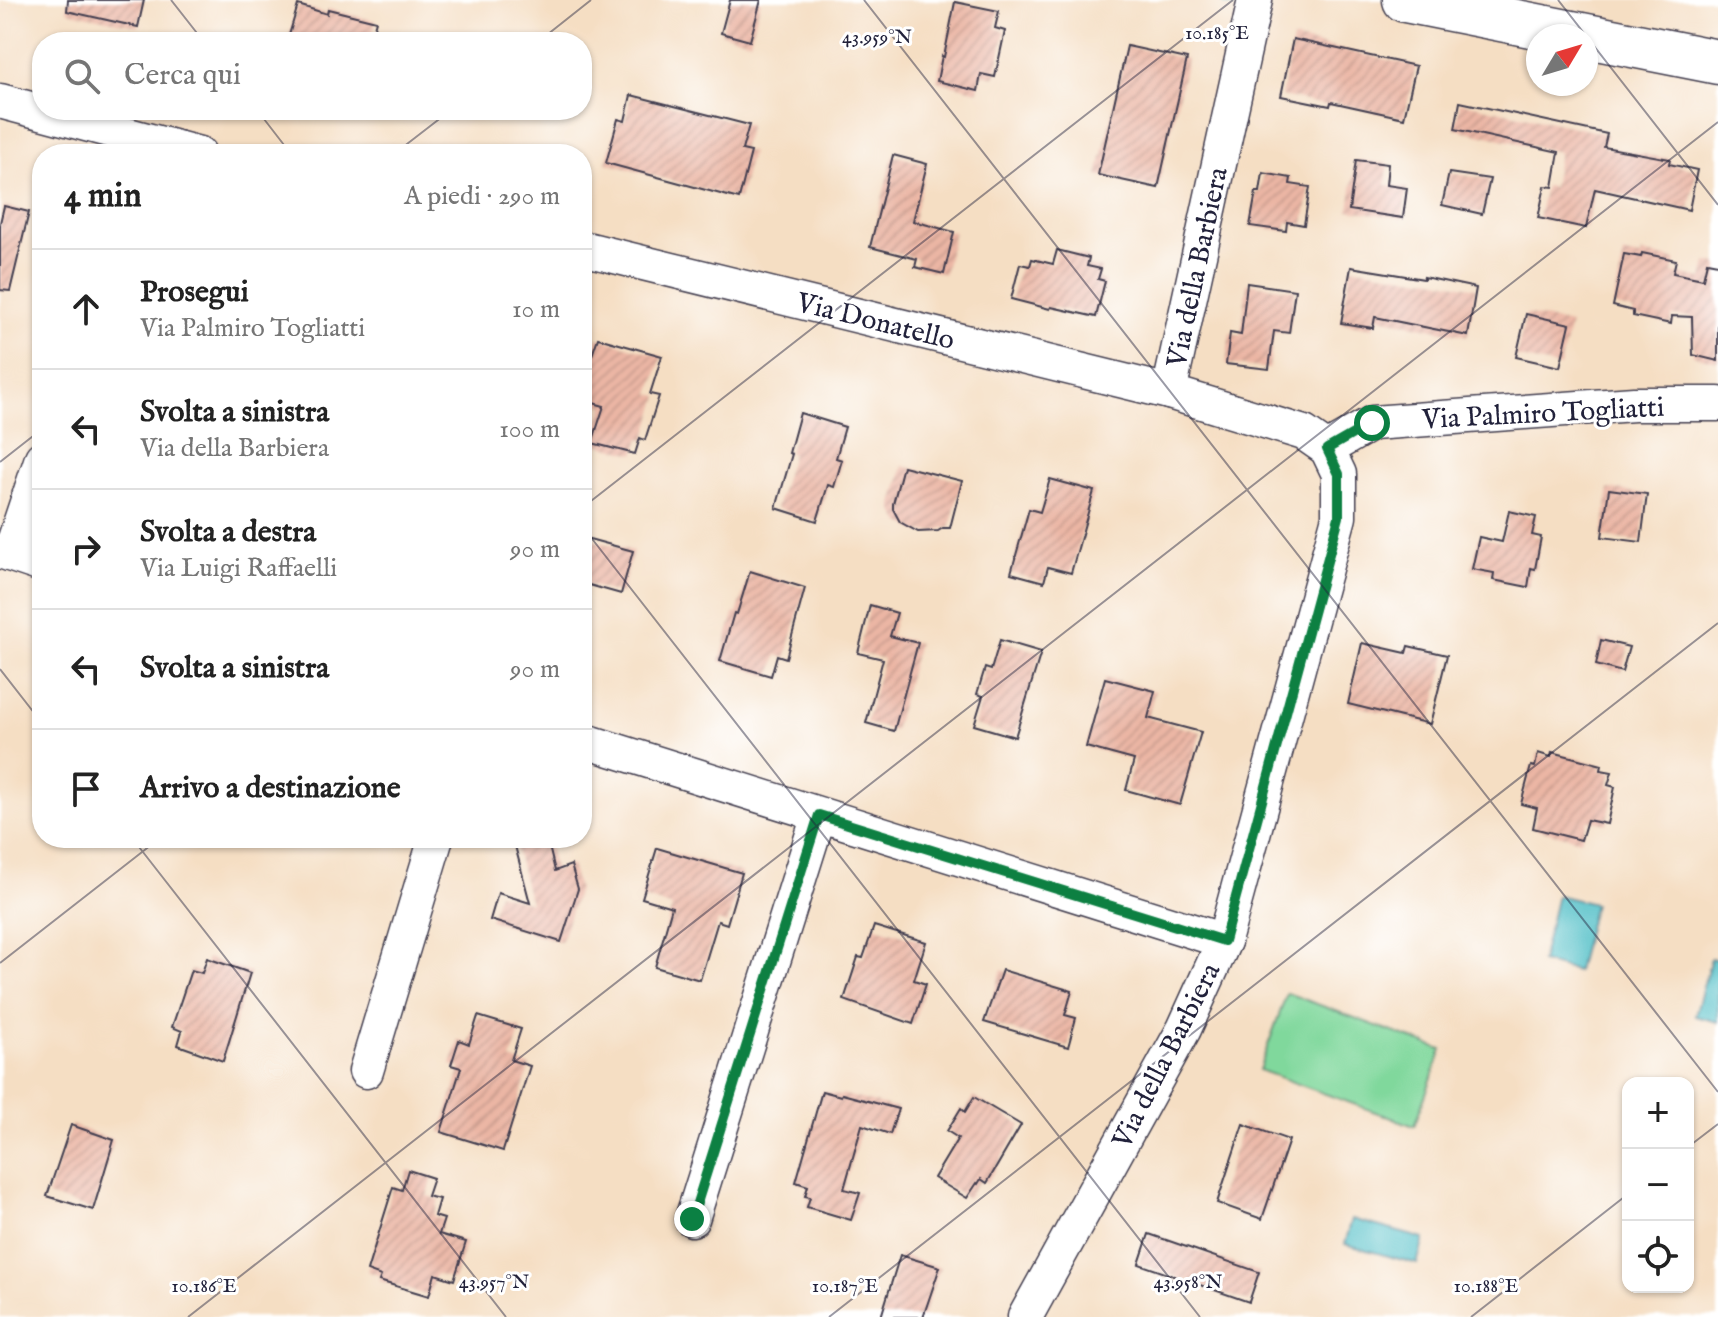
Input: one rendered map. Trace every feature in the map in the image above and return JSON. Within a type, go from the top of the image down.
[{"type":"street","points":[[1405,0],[1718,62]]},
{"type":"street","name":"Via della Barbiera","points":[[1025,1317],[1184,1029],[1224,941],[1339,517],[1339,474],[1327,449],[1304,433],[1169,392],[1252,14]]},
{"type":"street","points":[[0,101],[32,111]]},
{"type":"street","points":[[58,120],[132,144]]},
{"type":"street","name":"Via Donatello","points":[[592,250],[1169,392]]},
{"type":"street","name":"Via Palmiro Togliatti","points":[[1327,449],[1372,423],[1634,404],[1718,404]]},
{"type":"street","points":[[32,484],[5,553],[32,562]]},
{"type":"street","points":[[592,743],[1224,941]]},
{"type":"street","points":[[692,1219],[819,815]]},
{"type":"street","points":[[366,1071],[433,848]]},
{"type":"green space","points":[[1287,993],[1442,1050],[1414,1126],[1259,1070]]},
{"type":"water","points":[[1557,895],[1594,904],[1577,971],[1541,962]]},
{"type":"water","points":[[1711,958],[1718,960],[1718,1022],[1695,1016]]},
{"type":"water","points":[[1352,1219],[1424,1239],[1417,1264],[1345,1244]]},
{"type":"building","points":[[68,0],[144,0],[138,27],[67,11]]},
{"type":"building","points":[[730,0],[761,0],[750,41],[721,33]]},
{"type":"building","points":[[955,2],[999,11],[995,28],[1005,31],[995,77],[981,74],[978,91],[937,81]]},
{"type":"building","points":[[298,5],[327,14],[328,9],[376,21],[373,32],[290,32]]},
{"type":"building","points":[[1293,39],[1416,66],[1404,118],[1331,102],[1330,106],[1281,96]]},
{"type":"building","points":[[1127,46],[1187,59],[1158,188],[1098,175]]},
{"type":"building","points":[[631,95],[749,125],[742,150],[751,152],[739,199],[606,163],[618,119],[625,121]]},
{"type":"building","points":[[1460,102],[1607,134],[1604,147],[1670,159],[1669,164],[1697,170],[1689,210],[1595,189],[1586,228],[1538,218],[1545,186],[1553,187],[1559,152],[1455,129]]},
{"type":"building","points":[[893,155],[927,164],[913,221],[954,232],[944,274],[915,267],[917,259],[870,247]]},
{"type":"building","points":[[1356,160],[1388,164],[1386,185],[1407,188],[1403,218],[1349,210]]},
{"type":"building","points":[[1263,173],[1291,178],[1290,184],[1310,187],[1304,225],[1287,222],[1286,231],[1250,226]]},
{"type":"building","points":[[1449,173],[1490,179],[1482,214],[1442,205]]},
{"type":"building","points":[[4,206],[29,212],[10,291],[0,290],[0,223]]},
{"type":"building","points":[[1057,250],[1089,258],[1087,266],[1101,269],[1098,279],[1105,281],[1096,317],[1011,299],[1020,264],[1030,266],[1032,259],[1053,264]]},
{"type":"building","points":[[1642,253],[1676,260],[1673,273],[1703,279],[1707,262],[1718,264],[1718,361],[1693,355],[1692,317],[1672,316],[1671,324],[1633,316],[1633,311],[1613,306],[1624,254],[1641,257]]},
{"type":"building","points":[[1351,267],[1476,288],[1468,336],[1375,317],[1373,328],[1341,323]]},
{"type":"building","points":[[1247,283],[1295,290],[1289,333],[1274,331],[1269,369],[1226,364],[1230,333],[1241,335]]},
{"type":"building","points":[[1526,314],[1570,324],[1560,367],[1516,357]]},
{"type":"building","points":[[598,338],[662,356],[650,394],[659,396],[645,440],[640,438],[635,454],[592,443],[604,406],[592,403],[592,355]]},
{"type":"building","points":[[800,413],[845,427],[836,458],[842,460],[834,487],[828,485],[817,521],[776,508]]},
{"type":"building","points":[[903,466],[962,481],[950,528],[918,532],[900,522],[893,504]]},
{"type":"building","points":[[1050,479],[1094,491],[1071,573],[1048,567],[1044,582],[1011,573],[1029,509],[1040,512]]},
{"type":"building","points":[[1609,489],[1647,494],[1641,542],[1602,537]]},
{"type":"building","points":[[1509,511],[1536,517],[1532,535],[1541,537],[1528,587],[1493,580],[1494,573],[1472,569],[1479,537],[1502,542]]},
{"type":"building","points":[[592,540],[633,551],[621,594],[592,586]]},
{"type":"building","points":[[750,571],[805,588],[786,658],[777,655],[771,676],[720,661]]},
{"type":"building","points":[[870,605],[897,613],[890,636],[918,643],[894,731],[866,723],[883,659],[858,653]]},
{"type":"building","points":[[1000,640],[1041,652],[1015,737],[974,725],[983,696],[977,694],[985,668],[991,670]]},
{"type":"building","points":[[1601,640],[1629,647],[1622,672],[1596,665]]},
{"type":"building","points":[[1362,643],[1406,653],[1408,646],[1447,655],[1430,724],[1348,704]]},
{"type":"building","points":[[1105,678],[1155,691],[1148,718],[1201,732],[1180,805],[1126,790],[1134,760],[1086,747]]},
{"type":"building","points":[[1552,752],[1602,765],[1601,770],[1612,772],[1608,785],[1615,787],[1607,824],[1587,820],[1581,840],[1533,828],[1537,808],[1521,804],[1531,766],[1535,767],[1538,753],[1551,757]]},
{"type":"building","points":[[516,848],[549,848],[555,871],[571,865],[578,889],[561,942],[490,920],[498,893],[530,903]]},
{"type":"building","points":[[657,848],[742,873],[727,924],[718,921],[700,980],[655,967],[672,907],[642,898]]},
{"type":"building","points":[[874,926],[926,942],[914,980],[926,984],[913,1024],[844,1000],[858,957],[863,958]]},
{"type":"building","points":[[207,958],[250,973],[223,1061],[178,1045],[182,1031],[172,1027],[191,970],[202,973]]},
{"type":"building","points":[[1002,970],[1072,991],[1065,1015],[1076,1018],[1068,1047],[984,1022]]},
{"type":"building","points":[[478,1016],[521,1029],[511,1060],[530,1066],[503,1151],[441,1132],[461,1068],[451,1065],[459,1040],[469,1044]]},
{"type":"building","points":[[822,1091],[898,1109],[890,1134],[862,1125],[844,1189],[860,1193],[851,1220],[807,1207],[810,1197],[805,1196],[808,1186],[796,1182]]},
{"type":"building","points":[[974,1097],[1021,1125],[987,1183],[981,1179],[967,1198],[934,1178],[958,1138],[947,1131],[961,1108],[965,1112]]},
{"type":"building","points":[[1243,1124],[1289,1140],[1262,1219],[1217,1203]]},
{"type":"building","points":[[71,1125],[114,1140],[93,1210],[47,1196]]},
{"type":"building","points":[[408,1170],[433,1178],[427,1196],[439,1199],[434,1216],[444,1219],[439,1234],[466,1242],[454,1280],[435,1274],[429,1296],[379,1281],[381,1276],[367,1271],[393,1187],[402,1190]]},
{"type":"building","points":[[1149,1234],[1259,1272],[1249,1302],[1139,1264]]},
{"type":"building","points":[[900,1255],[940,1267],[923,1317],[881,1317]]},
{"type":"waterway","points":[[1226,0],[1248,1]]},
{"type":"route","points":[[692,1219],[819,815],[1224,941],[1339,517],[1339,474],[1327,449],[1372,423]]}]
